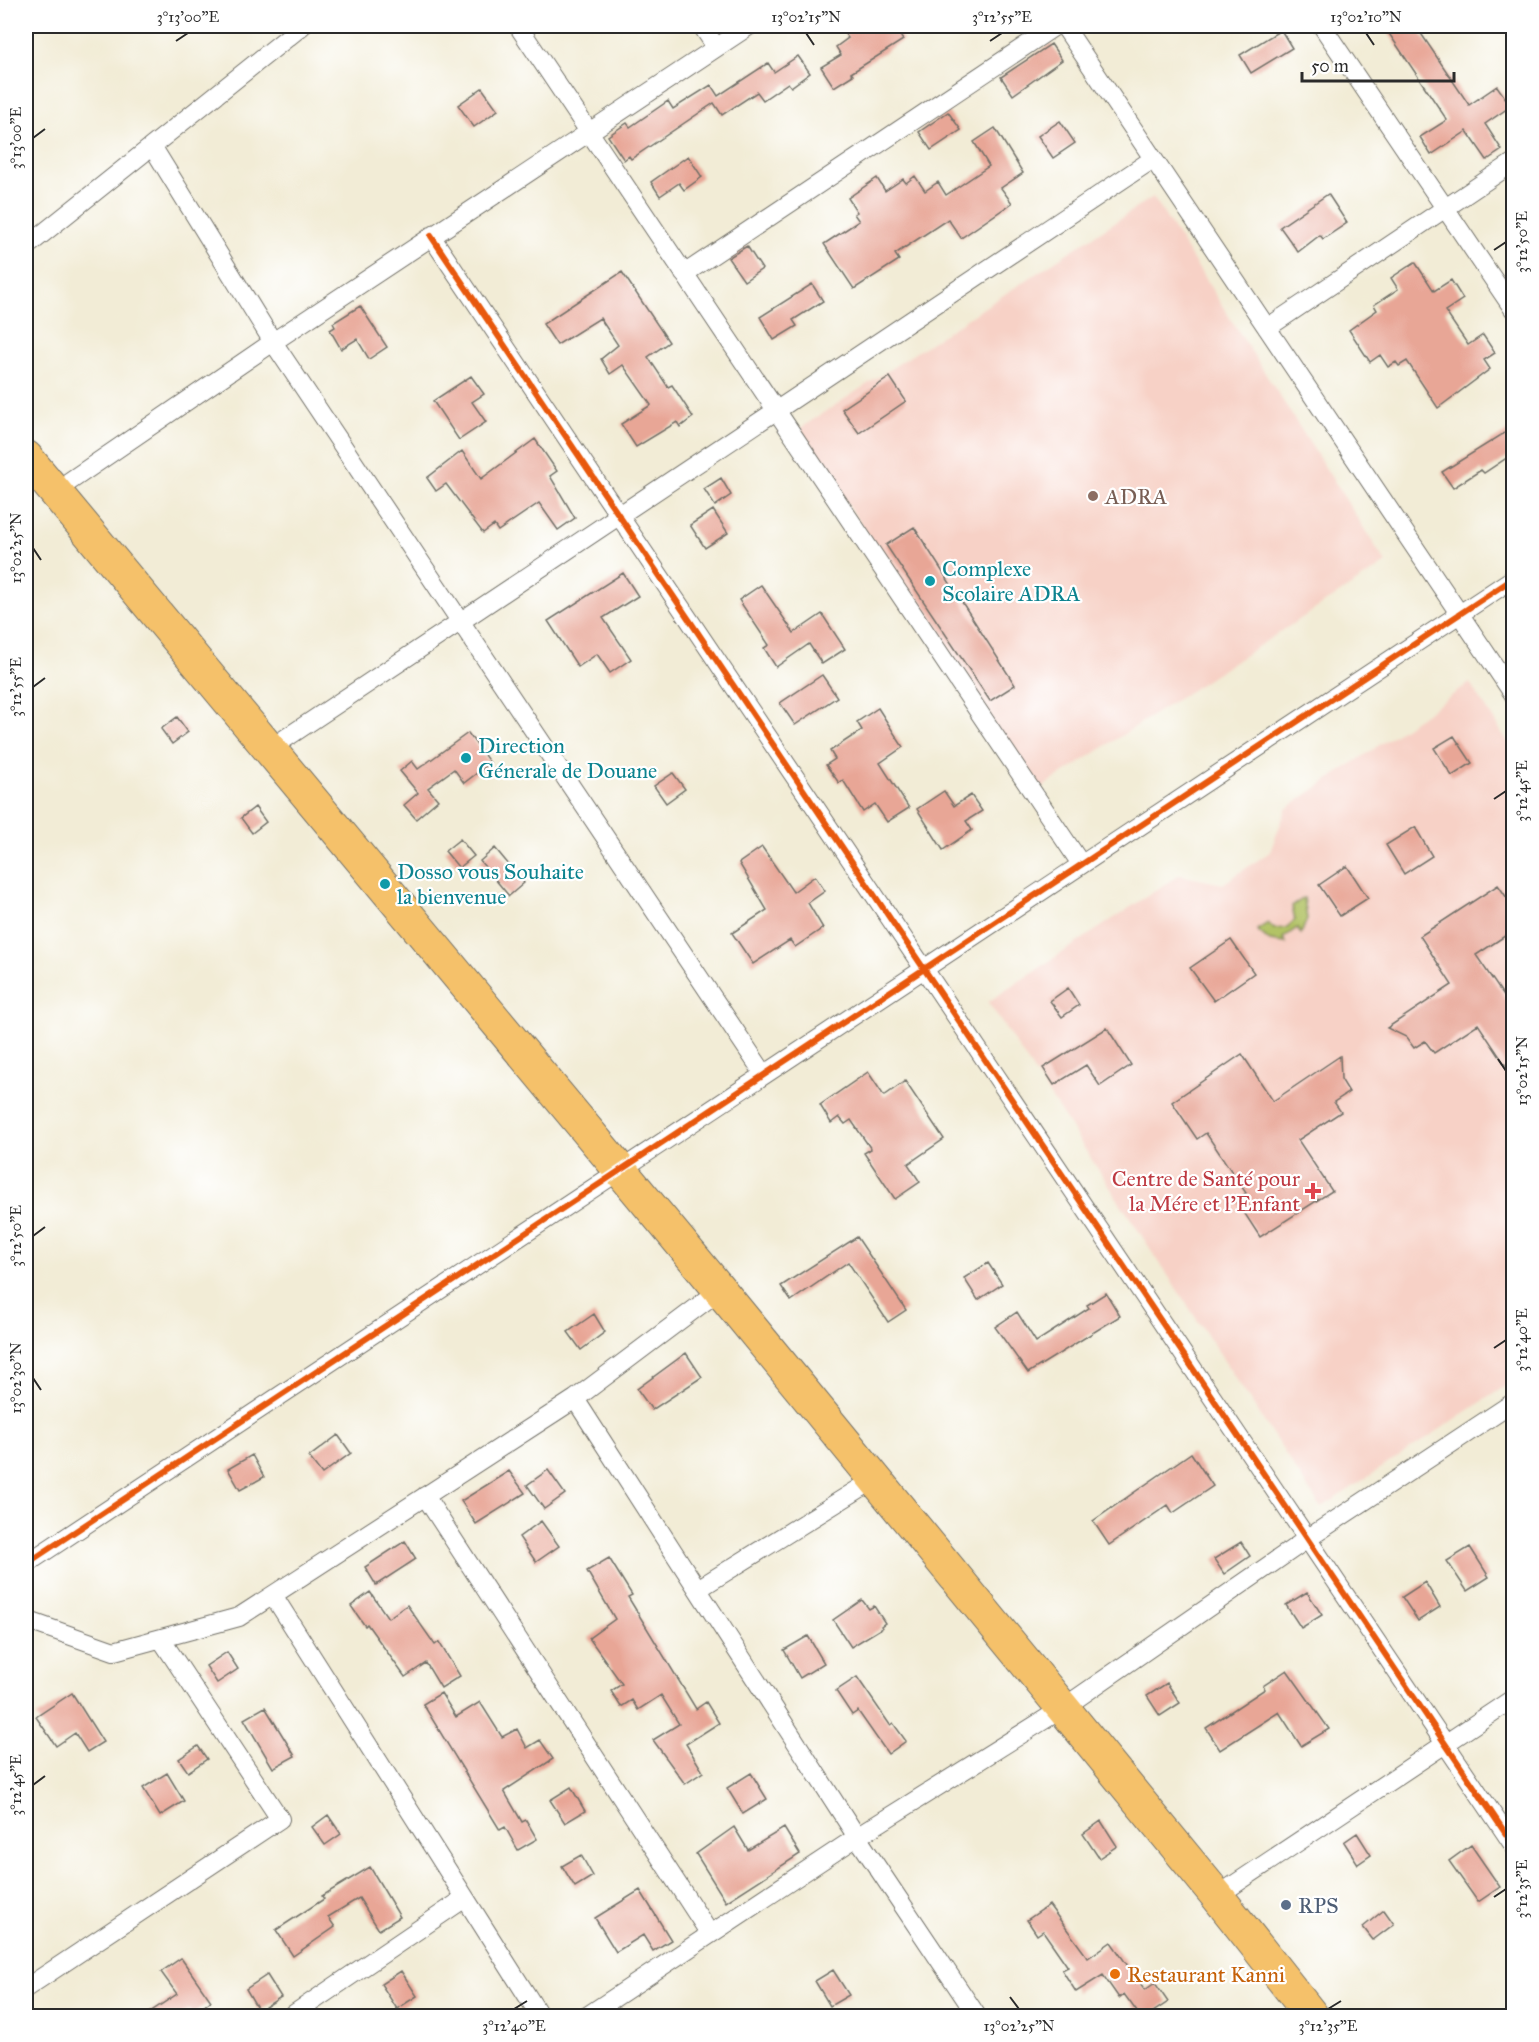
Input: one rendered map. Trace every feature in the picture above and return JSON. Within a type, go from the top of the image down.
[{"type":"highway","points":[[26,458],[271,748],[720,1290],[1217,1896],[1312,2016]]},
{"type":"street","points":[[26,247],[302,26]]},
{"type":"street","points":[[519,26],[1081,864]]},
{"type":"street","points":[[702,26],[716,47]]},
{"type":"street","points":[[54,492],[273,342],[748,26]]},
{"type":"street","points":[[684,274],[1055,26]]},
{"type":"street","points":[[1064,26],[1514,694]]},
{"type":"street","points":[[1322,26],[1514,310]]},
{"type":"street","points":[[152,146],[273,342],[764,1074]]},
{"type":"street","points":[[271,748],[1153,159]]},
{"type":"street","points":[[1267,328],[1514,162]]},
{"type":"street","points":[[431,236],[1514,1846]]},
{"type":"street","points":[[26,1564],[1514,578]]},
{"type":"street","points":[[26,1620],[114,1651],[239,1617],[575,1399],[720,1290]]},
{"type":"street","points":[[575,1399],[857,1837],[977,2016]]},
{"type":"street","points":[[587,2016],[857,1837],[1063,1708],[1307,1539],[1514,1402]]},
{"type":"street","points":[[698,1589],[875,1479]]},
{"type":"street","points":[[425,1496],[710,1934]]},
{"type":"street","points":[[273,1595],[540,2016]]},
{"type":"street","points":[[26,1988],[280,1819],[161,1639]]},
{"type":"street","points":[[1217,1896],[1514,1698]]},
{"type":"street","points":[[291,2016],[465,1898]]},
{"type":"shaded area","name":"ADRA","points":[[1153,197],[1386,563],[1035,792],[799,429]]},
{"type":"shaded area","name":"Centre de Santé pour la Mére et l'Enfant","points":[[1470,683],[1513,750],[1513,1381],[1321,1508],[988,1002],[1179,875],[1223,884],[1270,852],[1286,809]]},
{"type":"green space","points":[[1304,898],[1307,919],[1301,934],[1297,928],[1283,938],[1286,943],[1270,941],[1257,930],[1268,923],[1274,929],[1286,928],[1295,920],[1292,906]]},
{"type":"building","points":[[839,26],[894,26],[903,40],[851,73],[853,75],[834,87],[821,67],[841,55],[836,47],[848,38]]},
{"type":"building","points":[[1384,26],[1416,26],[1469,105],[1497,86],[1511,106],[1485,124],[1502,150],[1487,160],[1467,131],[1431,155],[1420,137],[1447,120]]},
{"type":"building","points":[[1281,30],[1292,48],[1251,73],[1240,55]]},
{"type":"building","points":[[1051,44],[1062,60],[1013,95],[1001,77]]},
{"type":"building","points":[[798,56],[810,73],[791,87],[788,83],[763,100],[757,92],[722,115],[714,103],[631,159],[629,156],[624,160],[608,136],[627,123],[630,127],[668,101],[673,109],[711,85],[718,96],[768,63],[774,72]]},
{"type":"building","points":[[482,88],[498,110],[474,127],[458,105]]},
{"type":"building","points":[[948,112],[961,130],[931,150],[919,132]]},
{"type":"building","points":[[1060,121],[1075,143],[1053,158],[1038,136]]},
{"type":"building","points":[[995,128],[1023,173],[1001,188],[1012,203],[961,238],[948,219],[895,254],[899,260],[854,289],[824,244],[859,221],[854,214],[857,212],[848,198],[877,178],[885,191],[903,179],[906,183],[915,176],[925,191],[938,182],[946,195],[989,166],[974,142]]},
{"type":"building","points":[[688,156],[702,177],[684,190],[679,183],[660,196],[651,182]]},
{"type":"building","points":[[1328,194],[1347,223],[1323,239],[1320,235],[1298,252],[1280,227]]},
{"type":"building","points":[[747,246],[762,269],[744,281],[728,258]]},
{"type":"building","points":[[1415,262],[1434,291],[1451,280],[1463,299],[1445,311],[1468,345],[1483,335],[1495,353],[1484,360],[1490,369],[1438,408],[1407,361],[1399,366],[1396,362],[1388,367],[1380,355],[1370,362],[1349,330],[1377,310],[1374,305],[1398,289],[1391,278]]},
{"type":"building","points":[[622,272],[669,342],[648,357],[668,387],[672,385],[693,417],[680,427],[677,422],[636,447],[621,424],[651,405],[623,365],[610,374],[601,359],[618,345],[600,318],[557,345],[543,324]]},
{"type":"building","points":[[812,284],[823,301],[793,320],[797,326],[774,340],[760,317]]},
{"type":"building","points":[[360,306],[387,347],[369,359],[357,339],[341,349],[330,330],[335,327],[333,323]]},
{"type":"building","points":[[471,376],[484,394],[472,402],[486,422],[459,440],[433,401]]},
{"type":"building","points":[[890,377],[906,401],[859,433],[842,409]]},
{"type":"building","points":[[1514,427],[1514,453],[1484,473],[1481,470],[1453,488],[1442,472]]},
{"type":"building","points":[[535,439],[557,471],[550,476],[575,518],[558,530],[539,503],[498,531],[494,525],[483,533],[446,484],[436,491],[427,478],[462,451],[481,479]]},
{"type":"building","points":[[721,478],[731,495],[715,506],[704,489]]},
{"type":"building","points":[[713,510],[728,533],[705,548],[690,525]]},
{"type":"building","points":[[914,527],[1015,685],[990,701],[886,545]]},
{"type":"building","points":[[623,573],[638,596],[603,618],[631,659],[610,673],[597,654],[578,667],[548,621]]},
{"type":"building","points":[[761,585],[794,633],[822,614],[845,649],[822,664],[809,644],[776,667],[764,648],[769,645],[739,600]]},
{"type":"building","points":[[822,675],[837,697],[795,725],[780,703]]},
{"type":"building","points":[[878,708],[903,747],[880,763],[909,808],[887,822],[875,804],[863,812],[843,780],[839,783],[826,765],[835,759],[830,751],[862,730],[857,722]]},
{"type":"building","points":[[177,717],[188,732],[172,744],[161,729]]},
{"type":"building","points":[[468,733],[490,763],[464,783],[454,769],[428,788],[438,800],[416,819],[404,805],[418,793],[400,771],[412,761],[418,769]]},
{"type":"building","points":[[1454,736],[1472,763],[1452,776],[1434,748]]},
{"type":"building","points":[[673,773],[685,789],[666,803],[654,786]]},
{"type":"building","points":[[944,791],[954,806],[971,795],[982,811],[966,821],[972,830],[943,850],[917,809]]},
{"type":"building","points":[[255,807],[266,822],[252,833],[241,818]]},
{"type":"building","points":[[1415,827],[1432,856],[1404,874],[1386,845]]},
{"type":"building","points":[[460,839],[474,856],[459,868],[445,851]]},
{"type":"building","points":[[762,847],[793,892],[815,876],[825,891],[808,903],[823,928],[795,947],[790,940],[753,964],[732,933],[767,910],[739,863]]},
{"type":"building","points":[[495,848],[524,883],[509,896],[480,861]]},
{"type":"building","points":[[1347,866],[1368,898],[1340,916],[1319,885]]},
{"type":"building","points":[[1498,885],[1514,908],[1514,930],[1476,955],[1514,1011],[1514,1078],[1478,1024],[1434,1053],[1425,1041],[1414,1048],[1406,1037],[1387,1028],[1452,985],[1420,936]]},
{"type":"building","points":[[1231,940],[1254,973],[1214,1001],[1190,968]]},
{"type":"building","points":[[1068,988],[1079,1005],[1062,1017],[1050,1001]]},
{"type":"building","points":[[1107,1028],[1131,1065],[1100,1086],[1086,1065],[1054,1085],[1043,1068]]},
{"type":"building","points":[[1242,1054],[1273,1101],[1340,1056],[1341,1079],[1349,1092],[1334,1102],[1341,1112],[1298,1140],[1332,1191],[1260,1237],[1236,1200],[1246,1193],[1206,1133],[1197,1139],[1172,1102]]},
{"type":"building","points":[[868,1072],[884,1096],[905,1081],[944,1139],[908,1164],[920,1182],[895,1199],[864,1153],[871,1149],[851,1120],[845,1124],[839,1117],[831,1123],[820,1105]]},
{"type":"building","points":[[857,1237],[906,1310],[888,1322],[848,1262],[791,1301],[781,1286]]},
{"type":"building","points":[[988,1263],[1002,1284],[978,1300],[964,1278]]},
{"type":"building","points":[[1106,1293],[1120,1316],[1028,1373],[995,1327],[1017,1312],[1036,1342],[1089,1308],[1087,1305]]},
{"type":"building","points":[[594,1314],[605,1332],[581,1350],[568,1332]]},
{"type":"building","points":[[686,1353],[702,1377],[652,1410],[637,1389]]},
{"type":"building","points":[[338,1435],[351,1453],[322,1474],[309,1457]]},
{"type":"building","points":[[1191,1453],[1213,1486],[1173,1513],[1168,1505],[1109,1545],[1093,1521]]},
{"type":"building","points":[[252,1455],[264,1477],[240,1490],[228,1469]]},
{"type":"building","points":[[548,1470],[565,1494],[544,1509],[527,1485]]},
{"type":"building","points":[[509,1471],[525,1493],[476,1524],[461,1501]]},
{"type":"building","points":[[541,1521],[559,1546],[536,1562],[519,1537]]},
{"type":"building","points":[[405,1541],[416,1559],[376,1585],[365,1567]]},
{"type":"building","points":[[1241,1542],[1250,1556],[1224,1574],[1214,1559]]},
{"type":"building","points":[[1470,1547],[1489,1577],[1467,1591],[1447,1561]]},
{"type":"building","points":[[609,1558],[632,1595],[628,1597],[696,1709],[706,1702],[719,1723],[686,1744],[703,1772],[685,1784],[653,1740],[679,1724],[661,1695],[638,1710],[632,1700],[621,1707],[611,1691],[622,1684],[589,1638],[615,1619],[587,1571]]},
{"type":"building","points":[[1425,1582],[1440,1607],[1418,1621],[1402,1597]]},
{"type":"building","points":[[370,1592],[388,1618],[407,1605],[435,1645],[439,1642],[460,1676],[441,1688],[426,1663],[405,1677],[367,1624],[365,1626],[351,1606]]},
{"type":"building","points":[[1307,1592],[1322,1615],[1301,1628],[1286,1605]]},
{"type":"building","points":[[862,1600],[869,1609],[874,1606],[885,1623],[881,1626],[882,1628],[851,1647],[833,1620]]},
{"type":"building","points":[[808,1636],[824,1663],[800,1678],[784,1650]]},
{"type":"building","points":[[227,1652],[238,1669],[217,1683],[206,1666]]},
{"type":"building","points":[[1287,1670],[1329,1729],[1301,1746],[1279,1712],[1220,1750],[1206,1728],[1265,1689],[1263,1686]]},
{"type":"building","points":[[857,1677],[890,1725],[893,1723],[906,1741],[888,1754],[858,1711],[852,1715],[836,1691]]},
{"type":"building","points":[[1167,1683],[1180,1703],[1160,1716],[1147,1696]]},
{"type":"building","points":[[72,1693],[103,1742],[87,1752],[75,1733],[56,1746],[36,1717]]},
{"type":"building","points":[[441,1693],[456,1717],[480,1702],[502,1737],[517,1729],[527,1748],[540,1740],[553,1759],[504,1791],[522,1822],[526,1820],[537,1839],[518,1850],[505,1827],[500,1830],[423,1704]]},
{"type":"building","points":[[265,1707],[295,1756],[273,1768],[244,1719]]},
{"type":"building","points":[[198,1746],[207,1759],[188,1772],[179,1759]]},
{"type":"building","points":[[167,1773],[184,1801],[160,1816],[143,1788]]},
{"type":"building","points":[[751,1773],[767,1799],[743,1814],[727,1788]]},
{"type":"building","points":[[571,1787],[585,1811],[565,1823],[550,1800]]},
{"type":"building","points":[[328,1815],[341,1834],[325,1845],[312,1827]]},
{"type":"building","points":[[1101,1821],[1117,1846],[1099,1858],[1083,1834]]},
{"type":"building","points":[[734,1827],[748,1850],[784,1828],[800,1854],[726,1902],[696,1854]]},
{"type":"building","points":[[1357,1833],[1371,1855],[1358,1864],[1344,1842]]},
{"type":"building","points":[[1471,1845],[1500,1887],[1478,1902],[1449,1861]]},
{"type":"building","points":[[581,1855],[593,1876],[575,1887],[562,1866]]},
{"type":"building","points":[[370,1867],[400,1917],[379,1930],[359,1898],[328,1917],[335,1927],[293,1956],[276,1930],[324,1899],[322,1896]]},
{"type":"building","points":[[640,1890],[671,1940],[653,1951],[643,1935],[616,1952],[595,1918]]},
{"type":"building","points":[[1049,1905],[1088,1958],[1111,1942],[1145,1990],[1155,1983],[1168,2002],[1147,2016],[1140,2016],[1124,1994],[1119,1998],[1103,1975],[1076,1992],[1062,1970],[1068,1967],[1043,1931],[1037,1935],[1027,1920]]},
{"type":"building","points":[[1384,1910],[1394,1924],[1373,1940],[1363,1927]]},
{"type":"building","points":[[181,1958],[211,2001],[192,2015],[189,2010],[180,2016],[144,2016],[177,1994],[161,1972]]},
{"type":"building","points":[[833,1970],[849,1995],[830,2006],[815,1981]]},
{"type":"building","points":[[401,1971],[417,1996],[397,2009],[381,1984]]},
{"type":"building","points":[[267,1975],[281,1997],[259,2011],[246,1989]]},
{"type":"cycle path","points":[[431,236],[1514,1846]]},
{"type":"cycle path","points":[[26,1564],[1514,578]]},
{"type":"place","name":"ADRA","points":[[1093,496]]},
{"type":"place","name":"Complexe Scolaire ADRA","points":[[930,581]]},
{"type":"place","name":"Direction Génerale de Douane","points":[[466,758]]},
{"type":"place","name":"Dosso vous Souhaite la bienvenue","points":[[385,884]]},
{"type":"place","name":"Centre de Santé pour la Mére et l'Enfant","points":[[1313,1191]]},
{"type":"place","name":"RPS","points":[[1286,1905]]},
{"type":"place","name":"Restaurant Kanni","points":[[1115,1974]]}]
